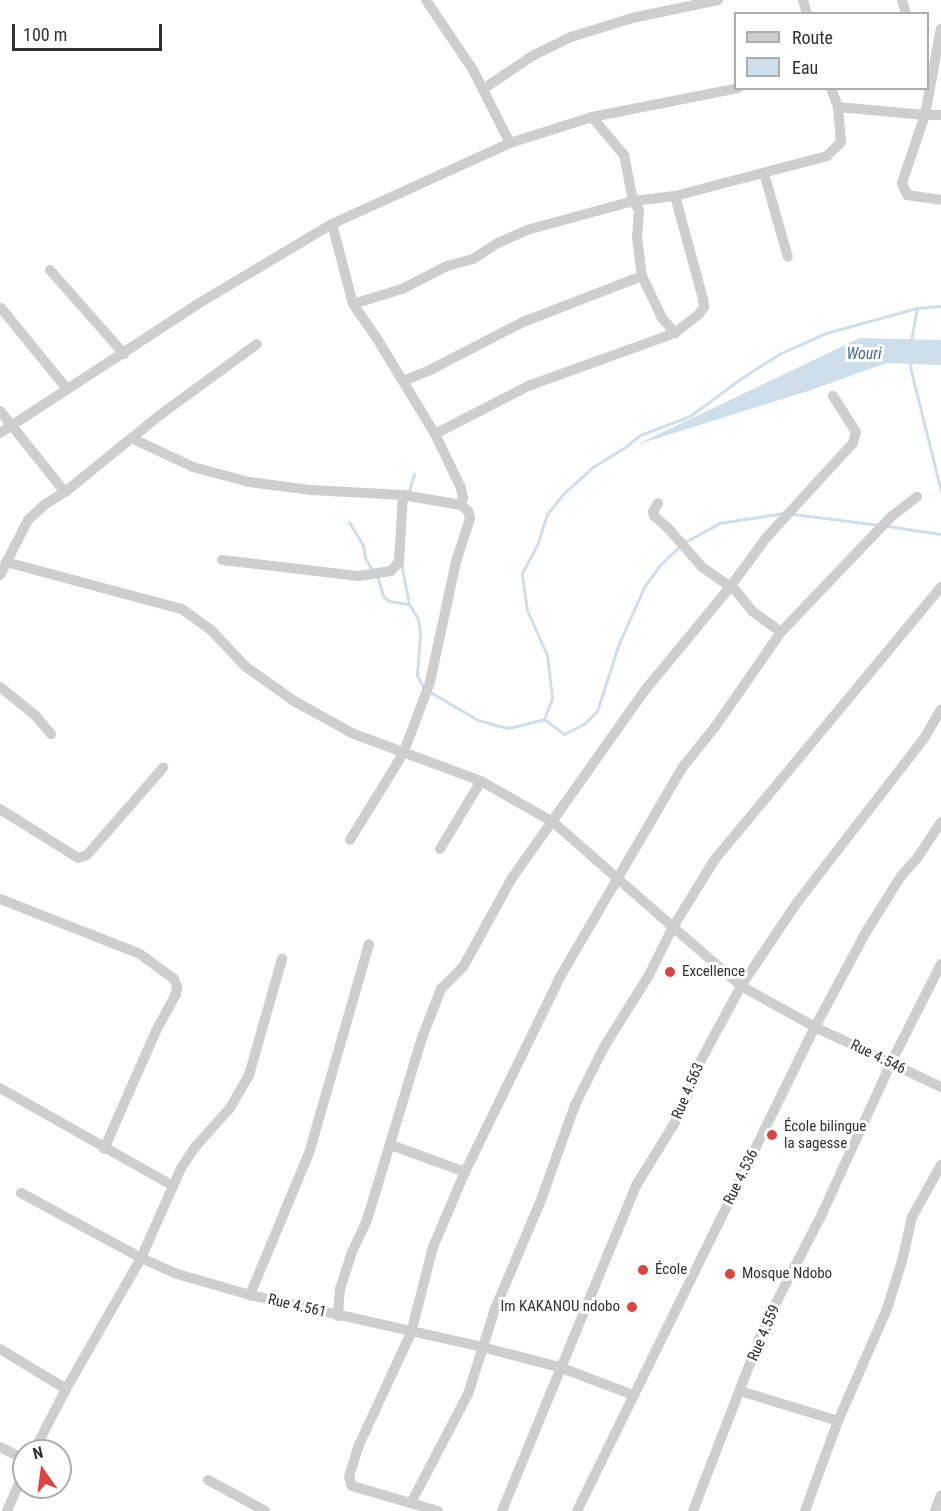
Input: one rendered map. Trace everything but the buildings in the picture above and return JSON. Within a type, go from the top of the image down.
[{"type":"street","points":[[426,0],[483,89],[510,142]]},
{"type":"street","points":[[483,89],[534,55],[572,37],[632,18],[718,0]]},
{"type":"street","points":[[929,78],[941,28]]},
{"type":"street","points":[[0,433],[13,427],[196,305],[332,224],[510,142],[592,117],[734,89]]},
{"type":"street","points":[[353,304],[402,289],[447,267],[473,259],[498,243],[527,230],[633,201],[675,196],[827,156],[836,150],[840,142],[838,107],[832,90]]},
{"type":"street","points":[[927,90],[925,115],[902,183],[907,195],[941,200]]},
{"type":"street","points":[[838,107],[941,115]]},
{"type":"street","points":[[592,117],[624,155],[633,201],[639,210],[637,237],[642,276],[662,318],[675,333]]},
{"type":"street","points":[[764,173],[788,257]]},
{"type":"street","points":[[435,434],[528,386],[675,333],[704,307],[675,196]]},
{"type":"street","points":[[332,224],[353,304],[435,434],[461,488],[463,498],[461,505]]},
{"type":"street","points":[[50,270],[124,354]]},
{"type":"street","points":[[403,381],[432,369],[523,322],[642,276]]},
{"type":"street","points":[[1,308],[67,389]]},
{"type":"street","points":[[0,575],[28,520],[44,505],[65,492],[159,415],[257,344]]},
{"type":"street","points":[[338,1316],[340,1289],[352,1252],[367,1220],[423,1035],[441,989],[463,967],[512,878],[553,822],[596,756],[646,689],[730,587],[766,538],[829,471],[856,437],[852,425],[833,396]]},
{"type":"street","points":[[0,411],[65,492]]},
{"type":"street","points":[[131,438],[193,466],[249,482],[311,490],[403,495],[461,505],[468,511],[470,518],[456,562],[430,682],[403,754],[350,840]]},
{"type":"street","points":[[222,560],[359,576],[391,571],[399,562],[403,495]]},
{"type":"street","points":[[438,1511],[352,1486],[349,1477],[359,1445],[411,1333],[434,1247],[465,1172],[560,977],[682,768],[715,727],[781,632],[891,517],[917,497]]},
{"type":"street","points":[[658,503],[653,512],[654,516],[668,528],[702,567],[730,587],[752,611],[781,632]]},
{"type":"street","name":"Rue 4.546","points":[[6,562],[182,609],[211,630],[246,667],[294,701],[354,734],[481,781],[553,822],[741,986],[816,1027],[941,1087]]},
{"type":"street","points":[[411,1503],[468,1394],[482,1347],[575,1105],[609,1038],[649,975],[673,927],[715,859],[941,587]]},
{"type":"street","points":[[0,687],[35,715],[51,734]]},
{"type":"street","name":"Rue 4.563","points":[[502,1511],[530,1447],[559,1367],[637,1184],[674,1124],[686,1100],[694,1073],[741,986],[796,904],[925,737],[941,709]]},
{"type":"street","points":[[0,809],[78,858],[87,855],[163,768]]},
{"type":"street","points":[[440,849],[481,781]]},
{"type":"street","name":"Rue 4.536","points":[[577,1511],[816,1027],[866,932],[901,876],[918,857],[941,822]]},
{"type":"street","points":[[0,899],[140,954],[174,979],[177,987],[176,994],[156,1031],[104,1149]]},
{"type":"street","name":"Rue 4.561","points":[[369,944],[309,1153],[250,1295],[411,1333],[482,1347],[559,1367],[633,1395]]},
{"type":"street","points":[[40,1439],[141,1258],[173,1186],[196,1146],[230,1108],[249,1075],[282,958]]},
{"type":"street","name":"Rue 4.559","points":[[693,1511],[765,1324],[822,1216],[891,1063],[941,964]]},
{"type":"street","points":[[0,1088],[104,1149],[173,1186]]},
{"type":"street","points":[[391,1145],[465,1172]]},
{"type":"street","points":[[805,1511],[838,1421],[887,1309],[902,1261],[912,1217],[941,1165]]},
{"type":"street","points":[[21,1193],[141,1258],[177,1274],[250,1295]]},
{"type":"street","points":[[0,1349],[66,1389]]},
{"type":"street","points":[[740,1390],[838,1421]]},
{"type":"street","points":[[208,1480],[265,1511]]},
{"type":"street","points":[[935,1511],[941,1495]]},
{"type":"water","name":"Wouri","points":[[860,338],[941,340],[941,365],[887,363],[808,391],[636,445]]},
{"type":"waterway","points":[[430,692],[478,720],[495,725],[509,728],[544,719],[552,698],[547,655],[527,610],[522,573],[537,545],[547,514],[564,493],[593,467],[640,435],[690,416],[779,354],[826,333],[917,308],[941,306]]},
{"type":"waterway","points":[[911,341],[917,308]]},
{"type":"waterway","points":[[911,360],[910,367],[941,491]]},
{"type":"waterway","points":[[408,494],[414,474]]},
{"type":"waterway","points":[[685,542],[719,523],[784,513]]},
{"type":"waterway","points":[[793,514],[879,525]]},
{"type":"waterway","points":[[349,522],[363,545],[365,558],[373,571]]},
{"type":"waterway","points":[[888,526],[941,534]]},
{"type":"waterway","points":[[544,719],[564,734],[584,724],[597,711],[619,643],[644,587],[659,566],[680,546]]},
{"type":"waterway","points":[[401,563],[409,604],[418,619],[420,634],[417,675],[424,689]]},
{"type":"waterway","points":[[377,576],[383,596],[389,601],[409,604]]},
{"type":"place","name":"Excellence","points":[[670,972]]},
{"type":"place","name":"École bilingue la sagesse","points":[[772,1135]]},
{"type":"place","name":"École","points":[[643,1270]]},
{"type":"place","name":"Mosque Ndobo","points":[[730,1274]]},
{"type":"place","name":"Im KAKANOU ndobo","points":[[632,1307]]}]
